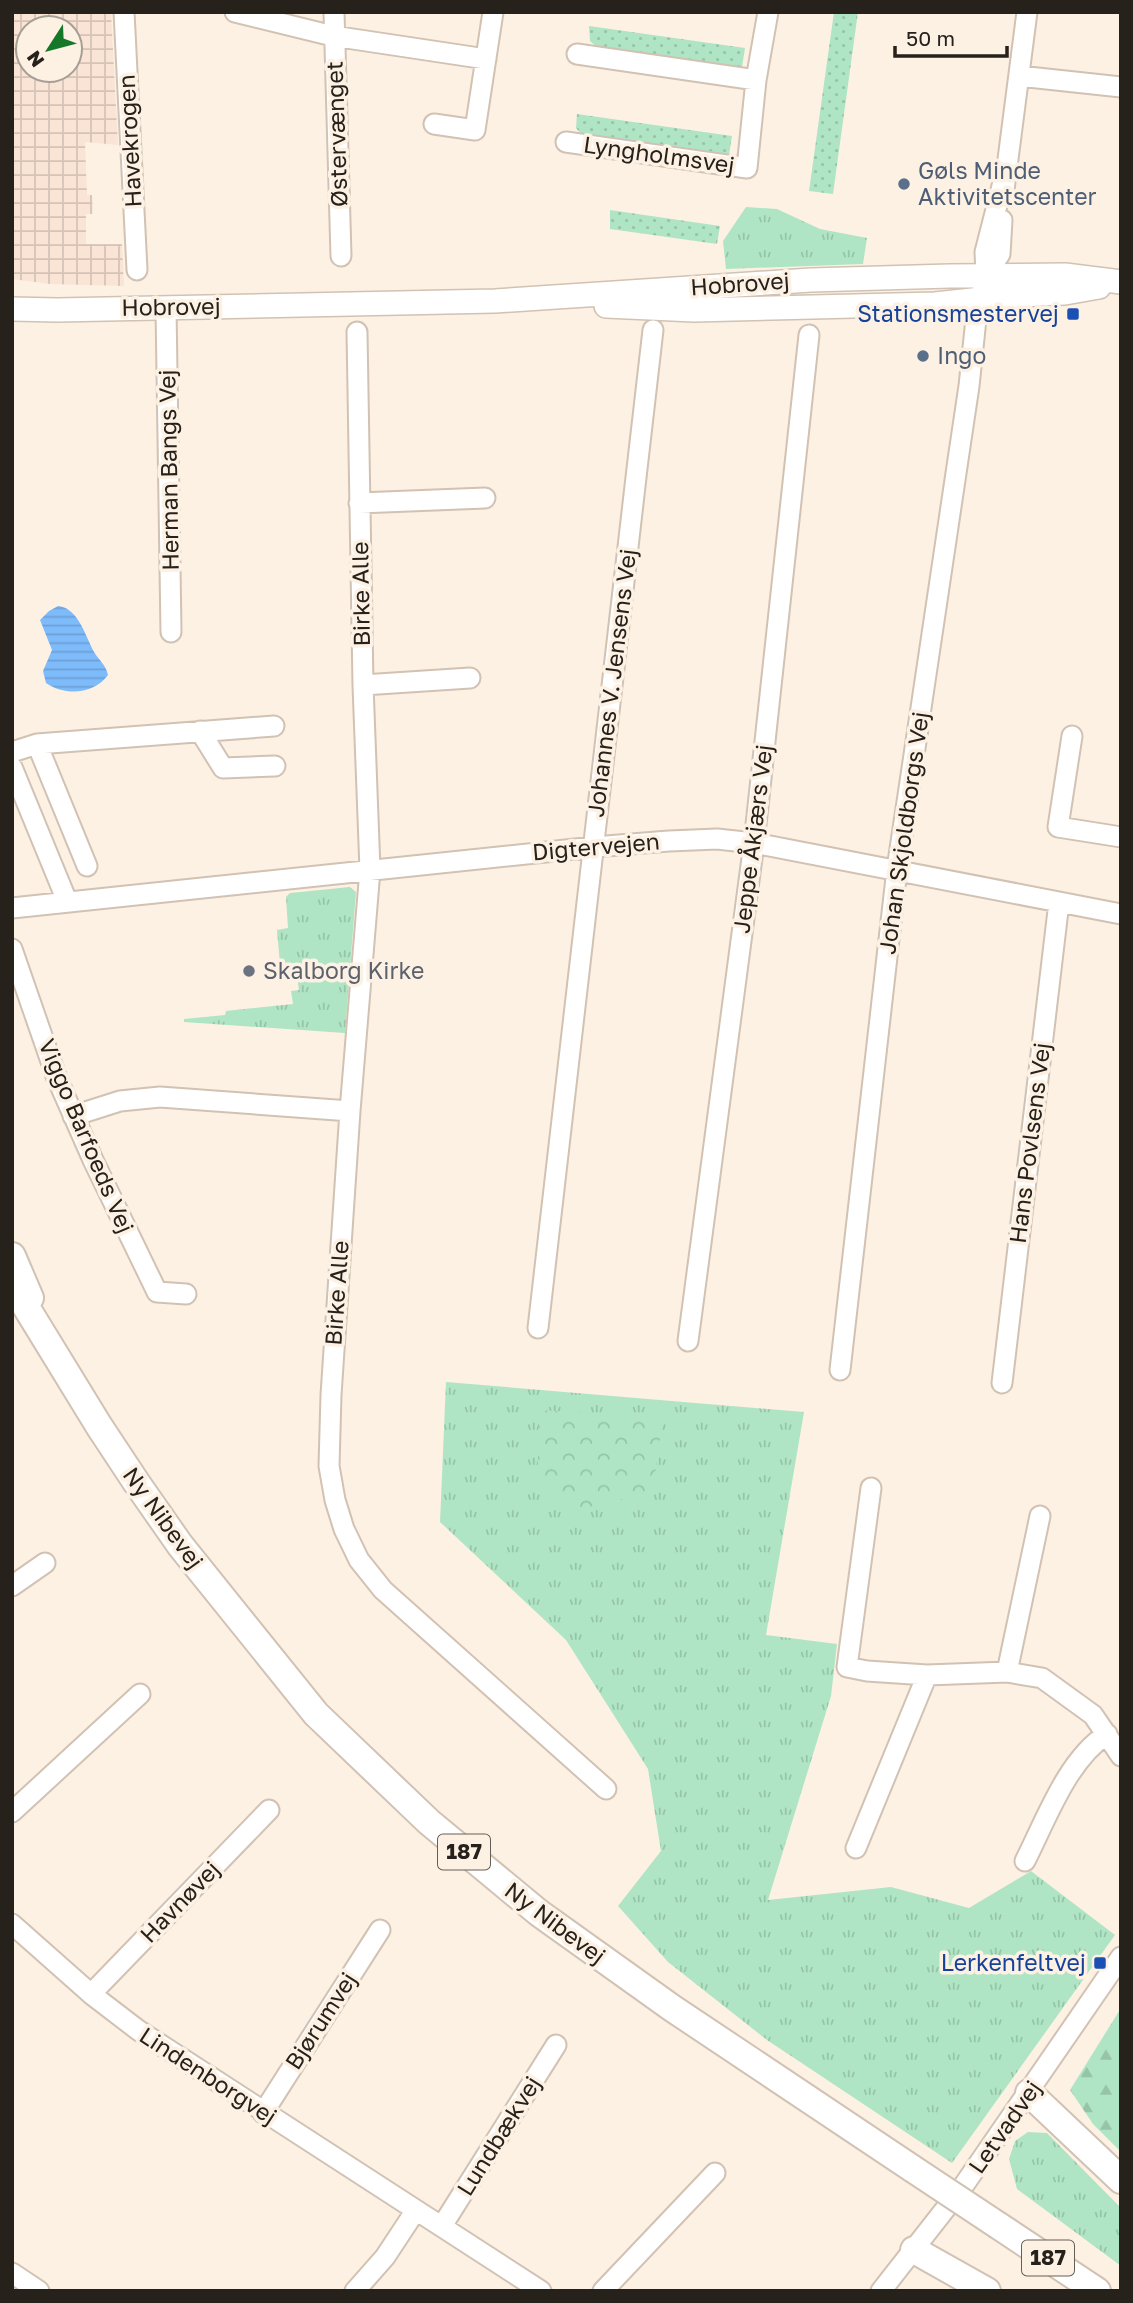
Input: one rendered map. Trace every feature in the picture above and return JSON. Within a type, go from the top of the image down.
[{"type":"highway","name":"Ny Nibevej","points":[[12,1256],[46,1338]]},
{"type":"highway","name":"Ny Nibevej","points":[[12,1284],[106,1437],[180,1545],[316,1714],[419,1813],[550,1921],[672,2008],[1097,2291]]},
{"type":"highway","points":[[1029,2093],[1121,2179]]},
{"type":"highway","points":[[914,2250],[987,2291]]},
{"type":"main road","name":"Hobrovej","points":[[12,309],[495,301],[811,280],[986,275],[1065,275],[1121,283]]},
{"type":"main road","name":"Hobrovej","points":[[495,301],[694,310],[935,304],[1065,293],[1121,283]]},
{"type":"main road","name":"Hobrovej","points":[[12,315],[57,310]]},
{"type":"street","name":"Havekrogen","points":[[124,12],[137,270]]},
{"type":"street","points":[[235,12],[333,36],[486,59]]},
{"type":"street","name":"Østervænget","points":[[334,12],[341,256]]},
{"type":"street","points":[[434,124],[475,130],[493,12]]},
{"type":"street","name":"Lyngholmsvej","points":[[566,142],[747,168],[756,80],[768,12]]},
{"type":"street","points":[[981,299],[986,275],[1000,254],[1004,178],[1027,12]]},
{"type":"street","points":[[577,54],[756,80]]},
{"type":"street","points":[[1019,76],[1121,87]]},
{"type":"street","name":"Johan Skjoldborgs Vej","points":[[840,1370],[897,869],[981,299]]},
{"type":"street","name":"Herman Bangs Vej","points":[[166,308],[171,632]]},
{"type":"street","name":"Johannes V. Jensens Vej","points":[[538,1328],[653,330]]},
{"type":"street","name":"Birke Alle","points":[[357,332],[363,685],[370,870],[350,1111],[331,1395],[329,1466],[344,1529],[359,1560],[383,1590],[606,1790]]},
{"type":"street","name":"Jeppe Åkjærs Vej","points":[[688,1341],[754,842],[808,335]]},
{"type":"street","points":[[359,503],[485,498]]},
{"type":"street","points":[[363,685],[470,678]]},
{"type":"street","points":[[12,752],[37,744],[274,726]]},
{"type":"street","points":[[200,731],[223,768],[275,766]]},
{"type":"street","points":[[1072,736],[1058,827],[1121,837]]},
{"type":"street","points":[[37,744],[88,866]]},
{"type":"street","points":[[12,767],[67,901]]},
{"type":"street","name":"Digtervejen","points":[[12,908],[594,847],[717,839],[754,842],[1121,915]]},
{"type":"street","name":"Hans Povlsens Vej","points":[[1002,1383],[1059,902]]},
{"type":"street","name":"Viggo Barfoeds Vej","points":[[12,949],[56,1076],[113,1205],[157,1292],[187,1294]]},
{"type":"street","points":[[74,1116],[120,1101],[160,1097],[350,1111]]},
{"type":"street","points":[[871,1488],[847,1667],[927,1675],[1007,1672],[1042,1678],[1093,1715],[1120,1753]]},
{"type":"street","points":[[1007,1672],[1040,1516]]},
{"type":"street","points":[[12,1586],[45,1563]]},
{"type":"street","points":[[856,1848],[927,1675]]},
{"type":"street","points":[[12,1812],[140,1694]]},
{"type":"street","points":[[1025,1861],[1069,1774],[1090,1748],[1107,1734]]},
{"type":"street","name":"Havnøvej","points":[[91,1994],[270,1810]]},
{"type":"street","name":"Lindenborgvej","points":[[12,1924],[91,1994],[138,2030],[541,2291]]},
{"type":"street","name":"Bjørumvej","points":[[263,2113],[380,1930]]},
{"type":"street","name":"Letvadvej","points":[[881,2291],[964,2185],[1121,1957]]},
{"type":"street","name":"Lundbækvej","points":[[442,2226],[556,2045]]},
{"type":"street","points":[[603,2291],[715,2174]]},
{"type":"street","points":[[355,2291],[385,2257],[416,2210]]},
{"type":"street","points":[[12,2273],[38,2291]]},
{"type":"shaded area","points":[[12,12],[111,12],[118,145],[85,142],[87,195],[92,195],[93,214],[86,214],[86,244],[122,244],[124,286],[50,284],[12,279]]},
{"type":"green space","points":[[834,12],[858,12],[833,194],[809,191]]},
{"type":"green space","points":[[589,26],[745,48],[742,67],[596,46],[590,41]]},
{"type":"green space","points":[[577,114],[732,136],[729,155],[582,135],[576,128]]},
{"type":"green space","points":[[746,207],[777,209],[820,229],[867,238],[863,264],[726,269],[723,241]]},
{"type":"green space","points":[[610,210],[720,226],[717,244],[610,229]]},
{"type":"green space","points":[[350,887],[356,892],[345,1033],[184,1022],[184,1019],[225,1015],[226,1011],[293,1004],[291,991],[299,990],[295,963],[280,964],[277,930],[288,928],[286,897],[290,893]]},
{"type":"green space","points":[[446,1382],[804,1412],[766,1635],[837,1644],[831,1696],[768,1900],[891,1887],[969,1908],[1031,1871],[1115,1935],[952,2163],[767,2040],[668,1962],[618,1906],[661,1851],[648,1769],[566,1640],[440,1522]]},
{"type":"green space","points":[[538,1410],[663,1417],[652,1495],[603,1502],[579,1511],[538,1474]]},
{"type":"green space","points":[[1121,2008],[1121,2152],[1093,2124],[1070,2090]]},
{"type":"green space","points":[[1028,2132],[1047,2133],[1121,2208],[1121,2266],[1017,2189],[1009,2159],[1015,2141]]},
{"type":"water","points":[[58,606],[66,608],[77,618],[92,649],[105,667],[108,675],[95,687],[70,691],[46,683],[43,671],[52,650],[40,620]]},
{"type":"place","name":"Gøls Minde Aktivitetscenter","points":[[904,184]]},
{"type":"place","name":"Stationsmestervej","points":[[1073,314]]},
{"type":"place","name":"Ingo","points":[[923,356]]},
{"type":"place","name":"Skalborg Kirke","points":[[249,971]]},
{"type":"place","name":"Lerkenfeltvej","points":[[1100,1963]]}]
